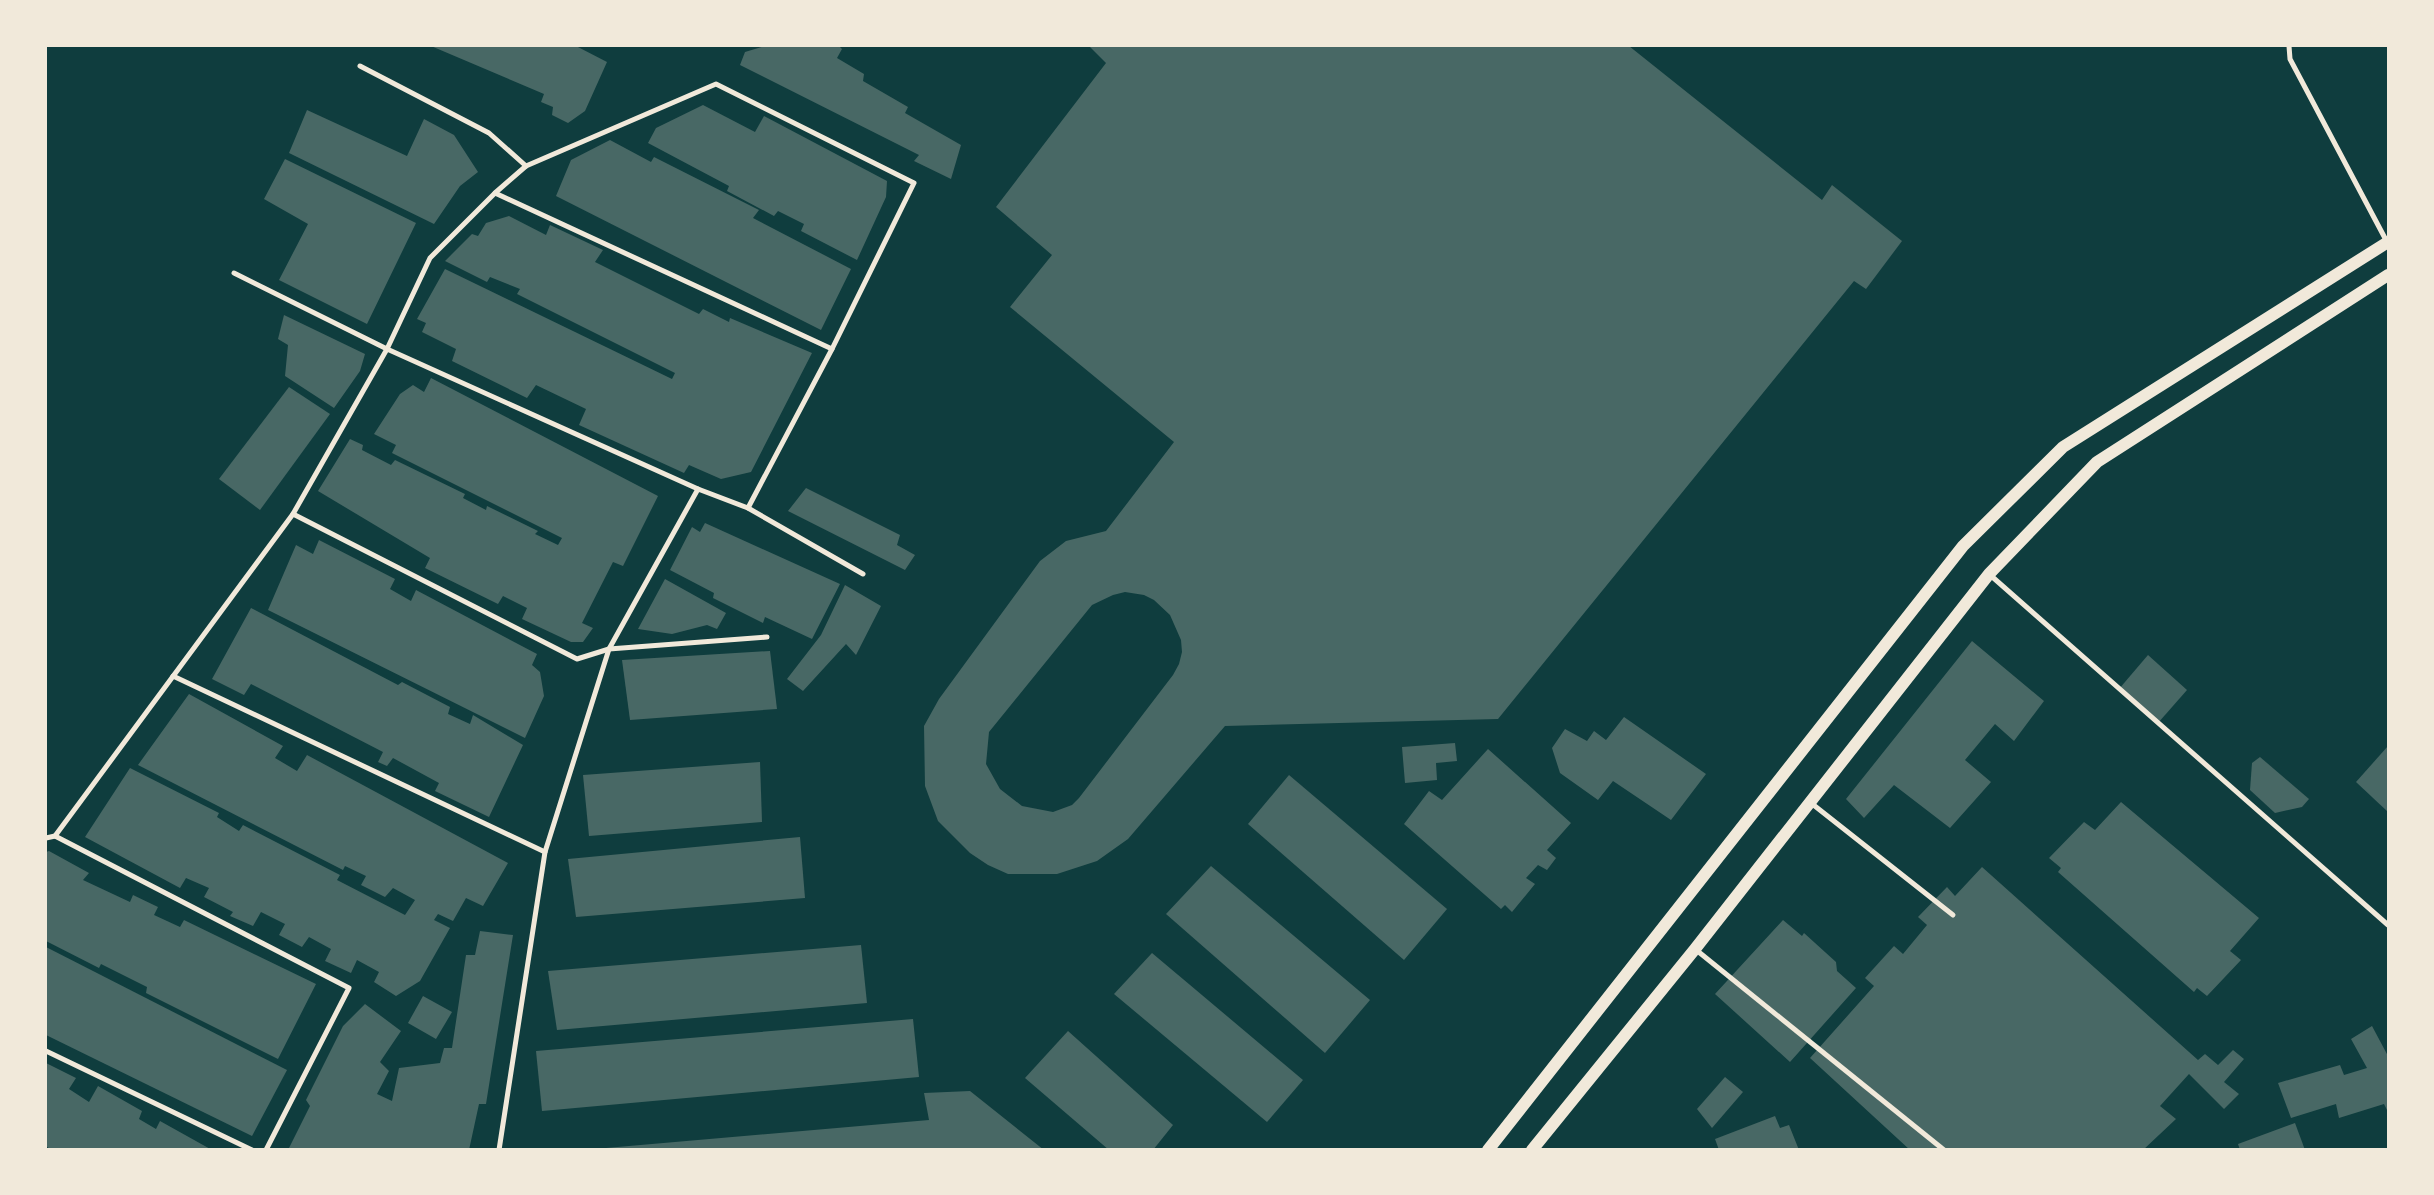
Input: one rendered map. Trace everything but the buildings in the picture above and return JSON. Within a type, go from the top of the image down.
[{"type":"street","points":[[1488,1150],[1964,546],[2063,447],[2388,243]]},
{"type":"street","points":[[1532,1150],[1695,948],[1989,574],[2097,462],[2389,275]]},
{"type":"lane","points":[[2289,46],[2290,59],[2388,243]]},
{"type":"lane","points":[[360,66],[489,133],[526,166]]},
{"type":"lane","points":[[55,836],[293,514],[387,349],[429,258],[526,166],[716,84],[914,183],[832,349],[748,509]]},
{"type":"lane","points":[[495,193],[832,349]]},
{"type":"lane","points":[[234,273],[387,349],[748,509],[863,574]]},
{"type":"lane","points":[[499,1150],[545,852],[609,649],[698,489]]},
{"type":"lane","points":[[293,514],[577,659],[609,649],[766,637]]},
{"type":"lane","points":[[1989,574],[2389,925]]},
{"type":"lane","points":[[173,676],[545,852]]},
{"type":"lane","points":[[1808,801],[1952,915]]},
{"type":"lane","points":[[46,838],[55,836],[349,988],[266,1150]]},
{"type":"lane","points":[[1695,948],[1944,1150]]},
{"type":"lane","points":[[46,1051],[252,1150]]}]
